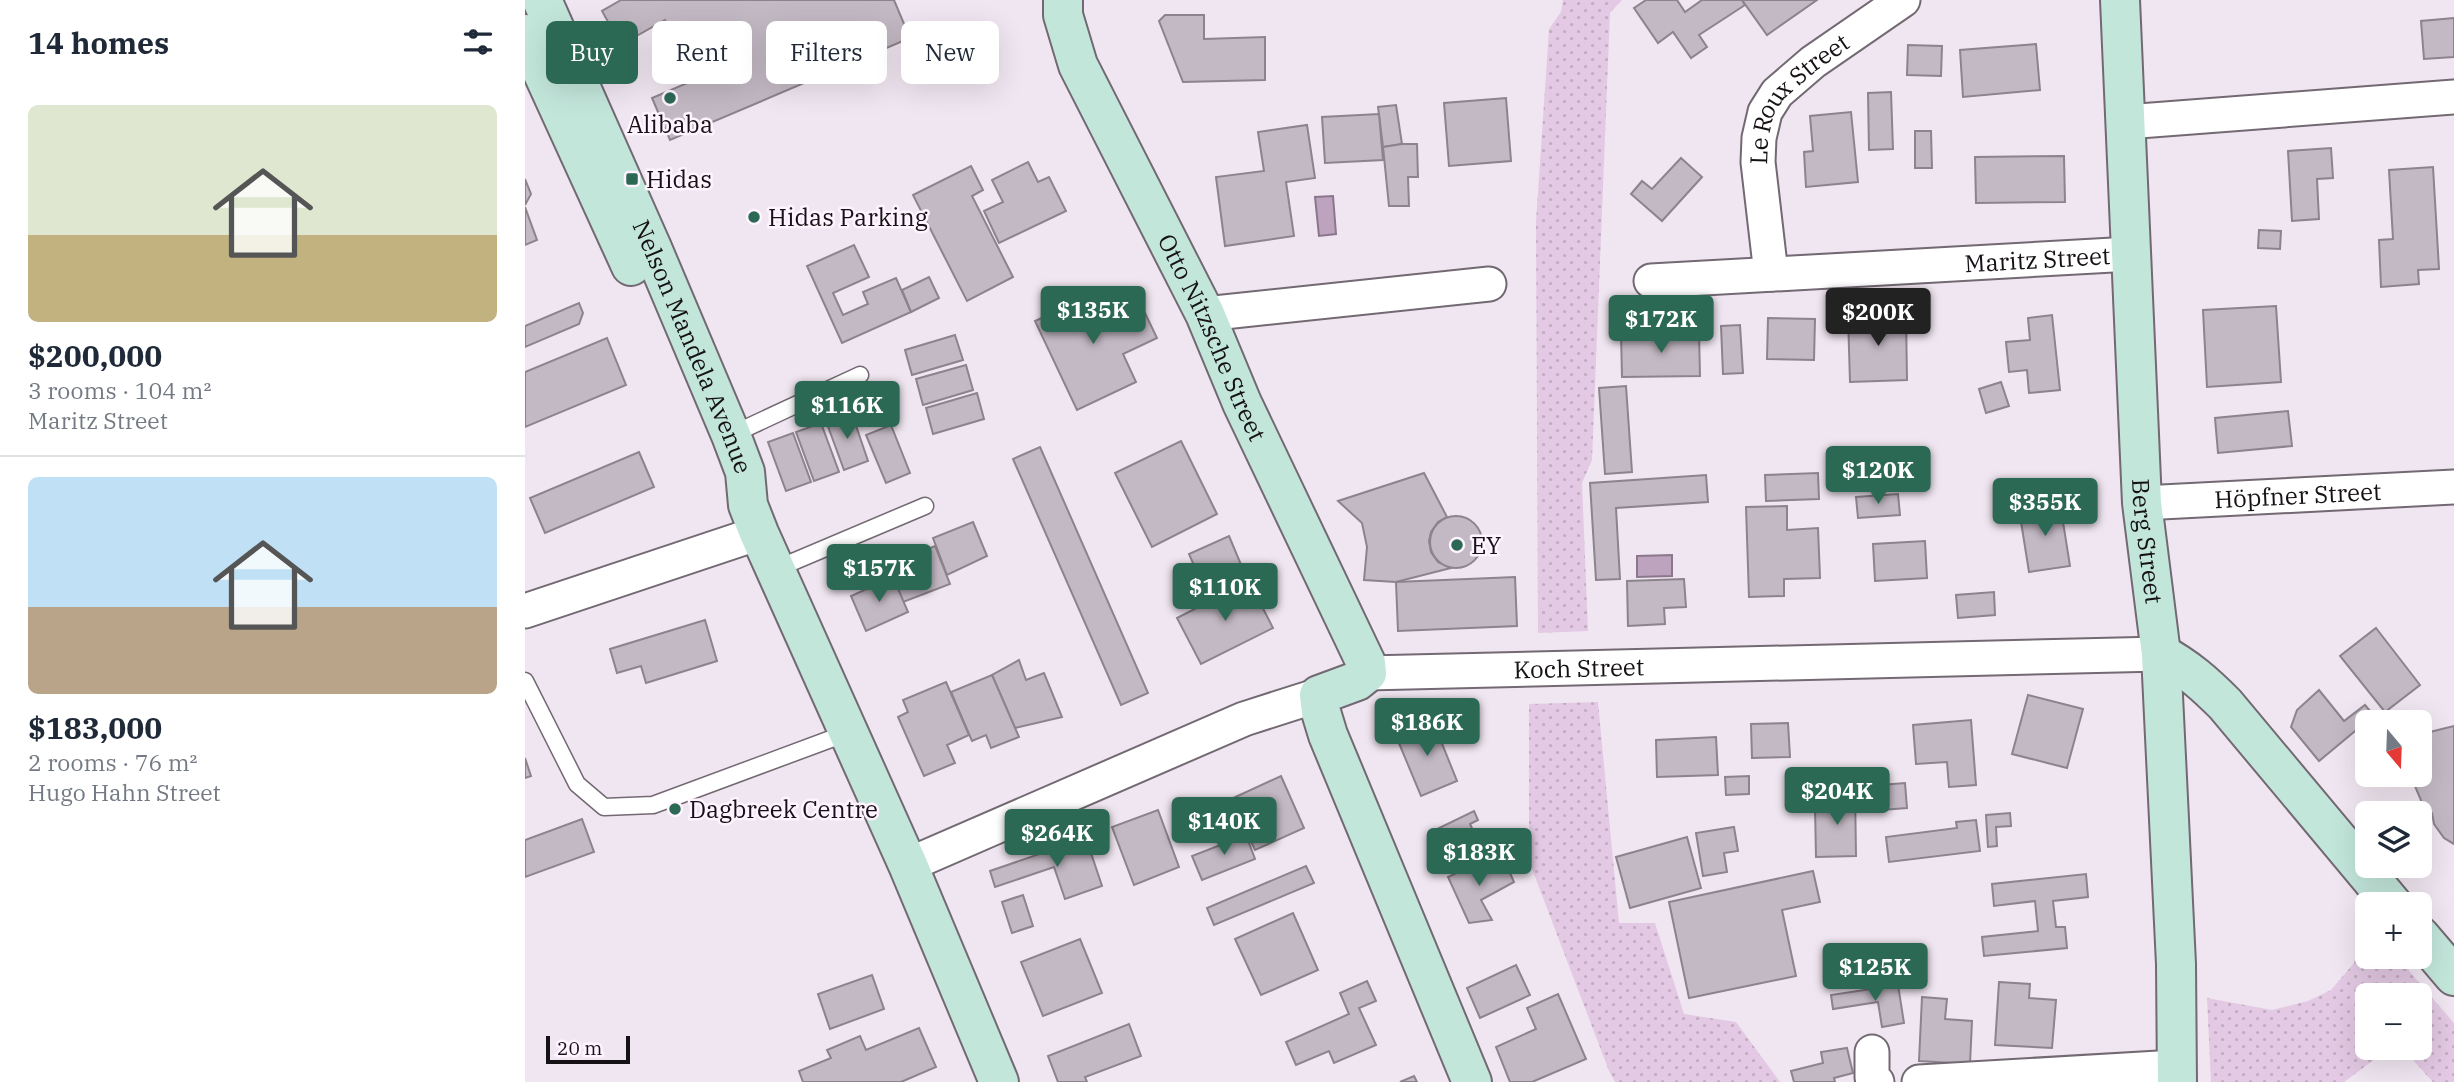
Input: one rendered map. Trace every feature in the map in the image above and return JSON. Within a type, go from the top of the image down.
[{"type":"street","name":"Nelson Mandela Avenue","points":[[542,0],[731,435],[745,472],[753,519]]},
{"type":"street","name":"Otto Nitzsche Street","points":[[1063,0],[1069,68],[1205,314],[1259,439],[1366,663],[1367,673]]},
{"type":"street","name":"Le Roux Street","points":[[1771,274],[1758,162],[1759,138],[1765,112],[1777,93],[1813,62],[1903,0]]},
{"type":"street","name":"Berg Street","points":[[2120,0],[2142,503],[2161,654],[2176,964],[2177,1074]]},
{"type":"street","name":"Nelson Mandela Avenue","points":[[525,34],[727,478],[753,519],[908,865],[996,1079]]},
{"type":"street","points":[[2126,122],[2454,97]]},
{"type":"street","name":"Maritz Street","points":[[1651,281],[2131,254]]},
{"type":"street","points":[[1205,314],[1489,284]]},
{"type":"street","name":"Höpfner Street","points":[[2142,503],[2454,486]]},
{"type":"street","points":[[525,611],[753,519]]},
{"type":"street","points":[[2161,654],[2199,678],[2225,704],[2382,892]]},
{"type":"street","name":"Koch Street","points":[[908,865],[1244,719],[1357,681],[1367,673],[2161,654]]},
{"type":"street","points":[[1319,695],[1328,735],[1472,1082]]},
{"type":"street","points":[[2432,950],[2454,976]]},
{"type":"street","points":[[1919,1082],[2177,1074]]},
{"type":"lane","points":[[731,435],[860,375]]},
{"type":"lane","points":[[775,569],[925,506]]},
{"type":"lane","points":[[525,681],[576,784],[604,807],[653,805],[847,733]]},
{"type":"shaded area","points":[[1563,0],[1622,0],[1610,13],[1592,460],[1582,483],[1588,631],[1538,633],[1536,222],[1549,29],[1561,12]]},
{"type":"shaded area","points":[[1333,196],[1336,234],[1319,236],[1315,197]]},
{"type":"shaded area","points":[[1672,555],[1672,576],[1637,577],[1637,556]]},
{"type":"shaded area","points":[[1598,702],[1619,923],[1655,923],[1684,1014],[1736,1022],[1780,1082],[1615,1082],[1609,1071],[1529,861],[1529,704]]},
{"type":"shaded area","points":[[2355,957],[2355,969],[2407,969],[2419,983],[2355,983],[2355,1060],[2374,1060],[2344,1082],[2211,1082],[2207,998],[2272,1010],[2308,1001],[2331,990],[2354,963]]},
{"type":"shaded area","points":[[2432,998],[2454,1023],[2454,1082],[2433,1082],[2413,1060],[2432,1060]]},
{"type":"building","points":[[621,0],[894,0],[903,21],[901,42],[887,48],[887,21],[766,21],[766,84],[802,84],[670,140],[652,98],[685,84],[752,84],[752,21],[652,21],[652,27],[638,35],[638,21],[608,21],[602,11]]},
{"type":"building","points":[[1646,0],[1677,0],[1685,12],[1702,0],[1742,0],[1745,5],[1699,35],[1707,47],[1691,58],[1673,32],[1658,43],[1634,8]]},
{"type":"building","points":[[1742,0],[1817,0],[1767,35]]},
{"type":"building","points":[[1165,15],[1204,15],[1204,39],[1265,37],[1265,80],[1183,82],[1159,21]]},
{"type":"building","points":[[2454,18],[2454,57],[2424,59],[2421,21]]},
{"type":"building","points":[[2036,44],[2040,90],[1963,97],[1960,50]]},
{"type":"building","points":[[1908,45],[1942,46],[1941,76],[1907,75]]},
{"type":"building","points":[[1891,92],[1893,149],[1869,150],[1868,93]]},
{"type":"building","points":[[1506,98],[1511,161],[1449,166],[1444,103]]},
{"type":"building","points":[[1396,105],[1402,144],[1383,147],[1378,107]]},
{"type":"building","points":[[1851,112],[1858,182],[1806,187],[1804,152],[1813,151],[1810,116]]},
{"type":"building","points":[[1379,114],[1383,160],[1325,163],[1322,117]]},
{"type":"building","points":[[1307,125],[1315,178],[1286,182],[1294,236],[1225,246],[1216,177],[1264,171],[1258,132]]},
{"type":"building","points":[[1915,131],[1931,131],[1932,168],[1915,168]]},
{"type":"building","points":[[1417,144],[1418,177],[1408,177],[1409,206],[1389,206],[1383,147]]},
{"type":"building","points":[[2331,148],[2333,178],[2317,179],[2319,219],[2292,221],[2288,151]]},
{"type":"building","points":[[2064,156],[2065,202],[1976,203],[1975,157]]},
{"type":"building","points":[[1681,158],[1702,177],[1662,221],[1631,194],[1642,181],[1652,189]]},
{"type":"building","points":[[1028,162],[1038,182],[1049,177],[1066,211],[999,243],[984,211],[1003,202],[992,180]]},
{"type":"building","points":[[971,166],[983,190],[972,196],[1013,277],[967,301],[913,195]]},
{"type":"building","points":[[2433,167],[2439,269],[2418,270],[2419,284],[2381,287],[2379,240],[2393,239],[2389,170]]},
{"type":"building","points":[[525,179],[531,194],[525,205]]},
{"type":"building","points":[[525,207],[537,240],[525,245]]},
{"type":"building","points":[[2259,230],[2281,231],[2280,249],[2258,248]]},
{"type":"building","points":[[854,245],[869,277],[833,293],[843,315],[868,304],[863,292],[896,278],[911,312],[842,343],[807,266]]},
{"type":"building","points":[[929,277],[939,298],[911,312],[902,290]]},
{"type":"building","points":[[1106,288],[1123,323],[1145,313],[1157,338],[1123,354],[1136,382],[1077,410],[1035,321]]},
{"type":"building","points":[[579,303],[583,313],[579,324],[525,347],[525,326]]},
{"type":"building","points":[[2276,306],[2281,382],[2207,387],[2203,310]]},
{"type":"building","points":[[1906,315],[1907,380],[1850,382],[1848,317]]},
{"type":"building","points":[[2052,315],[2060,390],[2029,393],[2027,370],[2009,372],[2006,342],[2030,340],[2028,318]]},
{"type":"building","points":[[1768,318],[1815,319],[1814,360],[1767,359]]},
{"type":"building","points":[[1740,325],[1743,373],[1723,374],[1721,326]]},
{"type":"building","points":[[1699,332],[1700,376],[1622,377],[1621,334]]},
{"type":"building","points":[[955,335],[963,360],[912,375],[905,350]]},
{"type":"building","points":[[607,338],[626,385],[525,427],[525,372]]},
{"type":"building","points":[[966,365],[973,390],[923,405],[916,379]]},
{"type":"building","points":[[2001,382],[2009,406],[1986,413],[1979,389]]},
{"type":"building","points":[[1626,386],[1632,472],[1605,474],[1599,388]]},
{"type":"building","points":[[977,393],[984,419],[933,434],[926,408]]},
{"type":"building","points":[[851,411],[868,461],[844,470],[826,421]]},
{"type":"building","points":[[2288,411],[2292,446],[2218,453],[2215,418]]},
{"type":"building","points":[[821,423],[839,472],[814,481],[796,432]]},
{"type":"building","points":[[891,425],[910,473],[886,483],[866,435]]},
{"type":"building","points":[[793,433],[811,482],[786,491],[768,442]]},
{"type":"building","points":[[1181,441],[1217,514],[1152,547],[1115,473]]},
{"type":"building","points":[[1040,447],[1148,693],[1121,705],[1013,459]]},
{"type":"building","points":[[1884,449],[1917,450],[1916,473],[1883,472]]},
{"type":"building","points":[[639,452],[654,487],[545,533],[530,498]]},
{"type":"building","points":[[1424,473],[1447,517],[1438,522],[1431,532],[1431,552],[1438,562],[1451,568],[1396,582],[1364,580],[1367,547],[1362,523],[1338,501]]},
{"type":"building","points":[[1818,473],[1819,499],[1766,501],[1765,475]]},
{"type":"building","points":[[1706,475],[1708,502],[1616,508],[1620,579],[1596,580],[1590,483]]},
{"type":"building","points":[[1898,494],[1900,515],[1858,518],[1856,497]]},
{"type":"building","points":[[2060,503],[2070,566],[2029,572],[2019,509]]},
{"type":"building","points":[[1787,506],[1787,530],[1818,528],[1820,578],[1784,579],[1784,596],[1749,597],[1746,507]]},
{"type":"building","points":[[1456,516],[1466,518],[1474,524],[1480,532],[1480,552],[1474,560],[1466,566],[1456,568],[1446,566],[1438,560],[1432,552],[1430,542],[1432,532],[1438,524],[1446,518]]},
{"type":"building","points":[[973,522],[987,556],[947,575],[933,538]]},
{"type":"building","points":[[1229,536],[1242,567],[1202,584],[1189,554]]},
{"type":"building","points":[[1925,541],[1927,578],[1875,581],[1873,544]]},
{"type":"building","points":[[935,546],[950,584],[903,602],[888,565]]},
{"type":"building","points":[[893,577],[908,612],[866,631],[851,596]]},
{"type":"building","points":[[1515,577],[1517,626],[1398,631],[1396,582]]},
{"type":"building","points":[[1684,579],[1686,607],[1664,608],[1665,624],[1628,626],[1627,581]]},
{"type":"building","points":[[1249,581],[1273,628],[1201,664],[1177,618]]},
{"type":"building","points":[[1994,592],[1995,615],[1958,618],[1956,595]]},
{"type":"building","points":[[705,620],[717,661],[646,683],[641,666],[617,673],[610,649]]},
{"type":"building","points":[[2376,628],[2420,685],[2388,710],[2383,710],[2340,656]]},
{"type":"building","points":[[1019,660],[1026,680],[1044,673],[1062,717],[1015,728],[992,675]]},
{"type":"building","points":[[992,675],[1019,737],[991,748],[986,735],[972,741],[951,692]]},
{"type":"building","points":[[946,682],[969,735],[947,745],[955,763],[924,776],[898,717],[908,712],[903,700]]},
{"type":"building","points":[[2319,690],[2344,721],[2355,713],[2355,731],[2319,761],[2291,727],[2297,710]]},
{"type":"building","points":[[2028,695],[2083,709],[2067,768],[2012,754]]},
{"type":"building","points":[[1971,720],[1976,785],[1949,787],[1947,762],[1916,764],[1913,725]]},
{"type":"building","points":[[1433,721],[1457,781],[1421,796],[1396,736]]},
{"type":"building","points":[[1788,723],[1790,757],[1752,758],[1751,724]]},
{"type":"building","points":[[2454,726],[2454,844],[2444,838],[2434,824],[2432,801],[2421,801],[2416,788],[2433,788],[2433,731]]},
{"type":"building","points":[[1716,737],[1718,775],[1657,777],[1656,740]]},
{"type":"building","points":[[525,758],[531,776],[525,778]]},
{"type":"building","points":[[1281,776],[1304,828],[1255,850],[1231,799]]},
{"type":"building","points":[[1749,776],[1749,794],[1726,795],[1725,777]]},
{"type":"building","points":[[1905,783],[1907,808],[1882,810],[1880,785]]},
{"type":"building","points":[[1838,789],[1855,789],[1856,856],[1816,857],[1815,807],[1839,807]]},
{"type":"building","points":[[1158,810],[1179,867],[1134,885],[1112,827]]},
{"type":"building","points":[[1474,811],[1478,820],[1470,824],[1478,841],[1446,857],[1433,831]]},
{"type":"building","points":[[2010,813],[2011,826],[1996,827],[1997,846],[1988,847],[1986,815]]},
{"type":"building","points":[[582,819],[594,852],[525,877],[525,840]]},
{"type":"building","points":[[1976,820],[1980,851],[1889,862],[1886,837],[1957,828],[1956,822]]},
{"type":"building","points":[[1734,827],[1738,851],[1724,853],[1727,872],[1703,876],[1696,833]]},
{"type":"building","points":[[1246,835],[1255,859],[1202,880],[1192,856]]},
{"type":"building","points":[[1687,837],[1701,888],[1630,908],[1616,857]]},
{"type":"building","points":[[1086,838],[1102,886],[1065,899],[1054,867],[995,887],[990,871]]},
{"type":"building","points":[[1491,857],[1497,870],[1507,866],[1514,882],[1481,900],[1492,920],[1469,923],[1448,877]]},
{"type":"building","points":[[1306,866],[1314,883],[1214,925],[1207,908]]},
{"type":"building","points":[[1813,871],[1820,902],[1782,910],[1796,976],[1689,998],[1669,902]]},
{"type":"building","points":[[2086,874],[2088,897],[2053,901],[2056,927],[2065,927],[2067,948],[1984,956],[1982,937],[2038,931],[2035,901],[1994,906],[1992,884]]},
{"type":"building","points":[[1023,895],[1033,926],[1012,933],[1002,902]]},
{"type":"building","points":[[1293,913],[1318,970],[1261,995],[1235,939]]},
{"type":"building","points":[[1080,939],[1102,993],[1043,1016],[1021,962]]},
{"type":"building","points":[[1908,946],[1911,971],[1886,974],[1883,949]]},
{"type":"building","points":[[1516,965],[1530,995],[1480,1018],[1467,988]]},
{"type":"building","points":[[872,975],[884,1009],[830,1029],[818,994]]},
{"type":"building","points":[[1367,981],[1376,1001],[1359,1008],[1376,1045],[1334,1063],[1329,1051],[1296,1065],[1286,1042],[1349,1014],[1340,993]]},
{"type":"building","points":[[1999,982],[2030,984],[2029,998],[2056,1000],[2052,1048],[1995,1045]]},
{"type":"building","points":[[1898,985],[1904,1023],[1882,1027],[1878,1002],[1833,1009],[1831,995]]},
{"type":"building","points":[[1558,994],[1586,1059],[1532,1082],[1510,1082],[1496,1047],[1536,1029],[1527,1008]]},
{"type":"building","points":[[1922,997],[1947,999],[1945,1019],[1972,1021],[1970,1064],[1919,1061]]},
{"type":"building","points":[[1129,1024],[1141,1056],[1085,1077],[1087,1082],[1058,1082],[1048,1056]]},
{"type":"building","points":[[919,1028],[936,1067],[901,1082],[803,1082],[799,1071],[831,1058],[827,1050],[860,1036],[866,1050]]},
{"type":"building","points":[[1847,1048],[1853,1073],[1834,1078],[1835,1082],[1794,1082],[1791,1071],[1823,1063],[1821,1052]]},
{"type":"building","points":[[1414,1076],[1417,1082],[1400,1082]]},
{"type":"place","name":"Alibaba","points":[[670,98]]},
{"type":"place","name":"Hidas","points":[[632,179]]},
{"type":"place","name":"Hidas Parking","points":[[754,217]]},
{"type":"place","name":"EY","points":[[1457,545]]},
{"type":"place","name":"Dagbreek Centre","points":[[675,809]]}]
